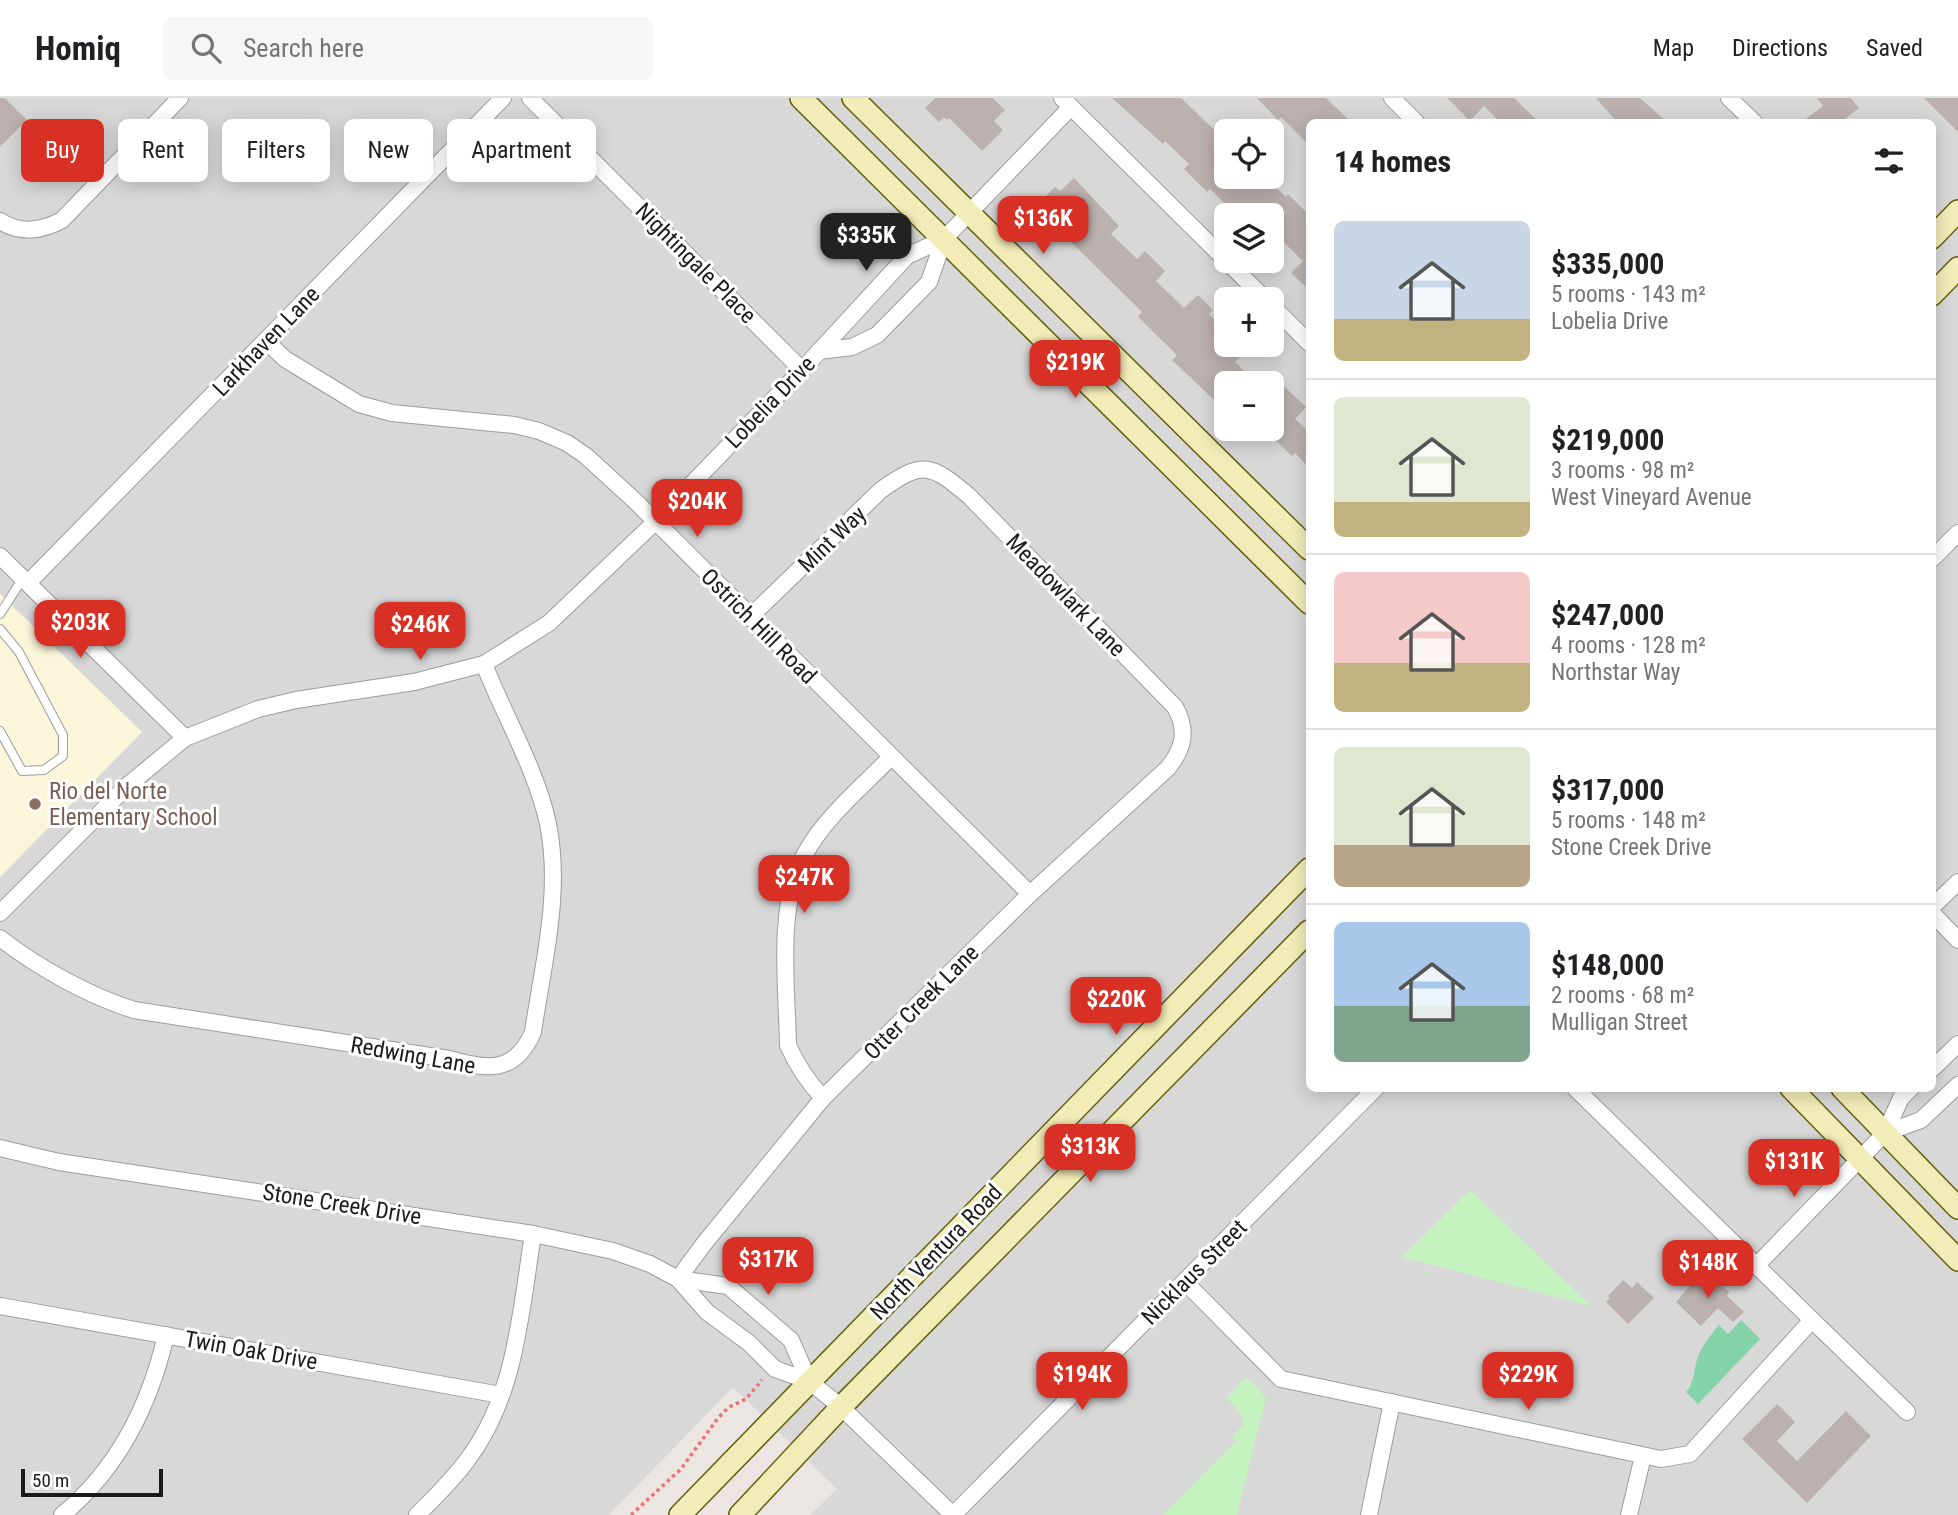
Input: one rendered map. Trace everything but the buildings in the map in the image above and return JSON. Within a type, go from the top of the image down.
[{"type":"main road","points":[[801,98],[1306,600]]},
{"type":"main road","points":[[853,98],[1306,546]]},
{"type":"main road","points":[[1936,234],[1958,212]]},
{"type":"main road","points":[[1936,291],[1958,268]]},
{"type":"main road","name":"North Ventura Road","points":[[680,1515],[1306,872]]},
{"type":"main road","name":"North Ventura Road","points":[[740,1515],[841,1407],[1306,934]]},
{"type":"main road","points":[[1795,1092],[1958,1260]]},
{"type":"main road","points":[[1846,1092],[1958,1208]]},
{"type":"street","points":[[0,221],[21,230],[34,230],[51,227],[62,220],[180,98]]},
{"type":"street","name":"Larkhaven Lane","points":[[25,580],[267,341],[503,98]]},
{"type":"street","name":"Nightingale Place","points":[[530,98],[802,370]]},
{"type":"street","points":[[1392,98],[1413,119]]},
{"type":"street","points":[[1729,98],[1751,119]]},
{"type":"street","points":[[1066,102],[1253,287]]},
{"type":"street","name":"Lobelia Drive","points":[[0,912],[127,786],[185,738],[258,709],[296,700],[414,682],[484,664],[549,623],[654,523],[802,370],[906,256],[944,239],[970,213],[1066,102]]},
{"type":"street","name":"Lobelia Drive","points":[[818,351],[852,347],[877,335],[929,282],[944,239]]},
{"type":"street","points":[[1284,318],[1306,340]]},
{"type":"street","name":"Ostrich Hill Road","points":[[267,341],[285,359],[359,404],[392,413],[514,425],[539,431],[567,443],[586,456],[1030,894]]},
{"type":"street","name":"Mint Way","points":[[749,618],[881,491],[902,475],[920,469]]},
{"type":"street","name":"Meadowlark Lane","points":[[920,469],[930,469],[969,496],[1175,707],[1182,718],[1182,744]]},
{"type":"street","points":[[1936,555],[1958,533]]},
{"type":"street","points":[[0,556],[185,738]]},
{"type":"street","name":"Redwing Lane","points":[[0,938],[81,989],[109,1003],[134,1010],[449,1059],[471,1066],[493,1068],[508,1063],[528,1044],[533,1032],[552,902],[553,858],[539,790],[484,664]]},
{"type":"street","name":"Otter Creek Lane","points":[[678,1279],[823,1098],[1030,894],[1168,768],[1179,754],[1182,744]]},
{"type":"street","points":[[823,1098],[807,1081],[788,1045],[786,912],[793,882],[821,829],[891,757]]},
{"type":"street","points":[[1936,903],[1958,881]]},
{"type":"street","points":[[1936,917],[1958,940]]},
{"type":"street","points":[[1936,1065],[1958,1044]]},
{"type":"street","points":[[1885,1133],[1921,1120],[1958,1084]]},
{"type":"street","name":"Nicklaus Street","points":[[953,1515],[1372,1092]]},
{"type":"street","points":[[1579,1092],[1907,1412]]},
{"type":"street","points":[[1757,1265],[1885,1133],[1901,1098],[1907,1092]]},
{"type":"street","name":"Stone Creek Drive","points":[[0,1148],[59,1162],[533,1234],[613,1251],[650,1264],[678,1279],[728,1286],[790,1339],[809,1381]]},
{"type":"street","points":[[417,1515],[469,1458],[487,1429],[513,1354],[533,1234]]},
{"type":"street","name":"Stone Creek Drive","points":[[678,1279],[707,1312],[749,1343],[775,1369],[809,1381],[841,1407],[953,1515]]},
{"type":"street","points":[[1185,1282],[1281,1379],[1661,1460],[1690,1454],[1812,1320]]},
{"type":"street","name":"Twin Oak Drive","points":[[0,1306],[501,1395]]},
{"type":"street","points":[[62,1515],[99,1478],[124,1443],[157,1373],[166,1335]]},
{"type":"street","points":[[1369,1515],[1392,1402]]},
{"type":"street","points":[[1629,1515],[1643,1456]]},
{"type":"lane","points":[[0,614],[25,580]]},
{"type":"lane","points":[[0,629],[19,652],[63,735],[63,755],[44,770],[22,771],[0,731]]},
{"type":"path","points":[[631,1515],[681,1469],[718,1418],[729,1407],[746,1399],[775,1369]]},
{"type":"shaded area","points":[[0,98],[1958,98],[1958,1515],[810,1515],[837,1489],[733,1387],[609,1515],[0,1515],[0,877],[142,732],[0,594]]},
{"type":"shaded area","name":"Rio del Norte Elementary School","points":[[0,594],[142,732],[0,877]]},
{"type":"green space","points":[[1470,1190],[1591,1306],[1402,1257]]},
{"type":"green space","points":[[1741,1320],[1760,1339],[1698,1404],[1686,1392],[1701,1350],[1719,1325],[1728,1334]]},
{"type":"green space","points":[[1247,1377],[1266,1398],[1237,1515],[1163,1515],[1236,1441],[1232,1437],[1243,1425],[1242,1415],[1226,1397]]},
{"type":"place","name":"Rio del Norte Elementary School","points":[[35,804]]}]
